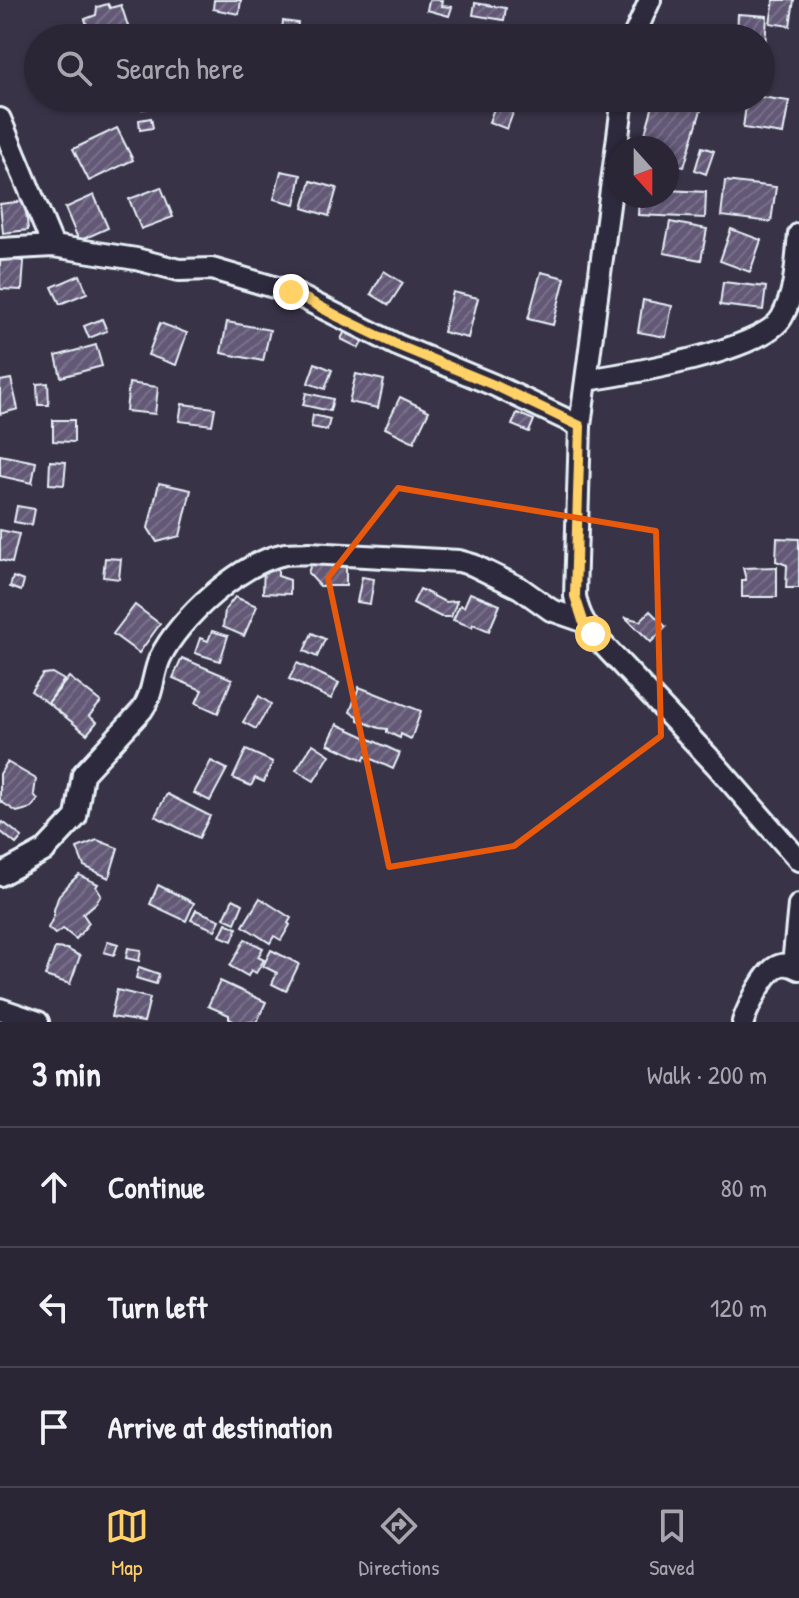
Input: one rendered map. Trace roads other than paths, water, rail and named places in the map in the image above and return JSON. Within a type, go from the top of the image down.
[{"type":"street","points":[[639,24],[650,0]]},
{"type":"street","points":[[621,112],[580,426],[575,596],[583,621],[799,860]]},
{"type":"street","points":[[0,119],[53,246]]},
{"type":"street","points":[[587,380],[694,359],[766,332],[781,320],[793,292],[799,234]]},
{"type":"street","points":[[0,249],[53,246],[136,259],[179,270],[212,269],[291,292],[386,339],[580,426]]},
{"type":"street","points":[[0,875],[44,851],[76,817],[83,774],[150,698],[159,662],[168,645],[194,613],[225,583],[260,563],[284,554],[309,553],[459,561],[520,588],[551,610],[583,621]]},
{"type":"street","points":[[743,1022],[767,975],[780,965],[796,967],[799,905]]},
{"type":"street","points":[[0,1009],[38,1022]]}]
